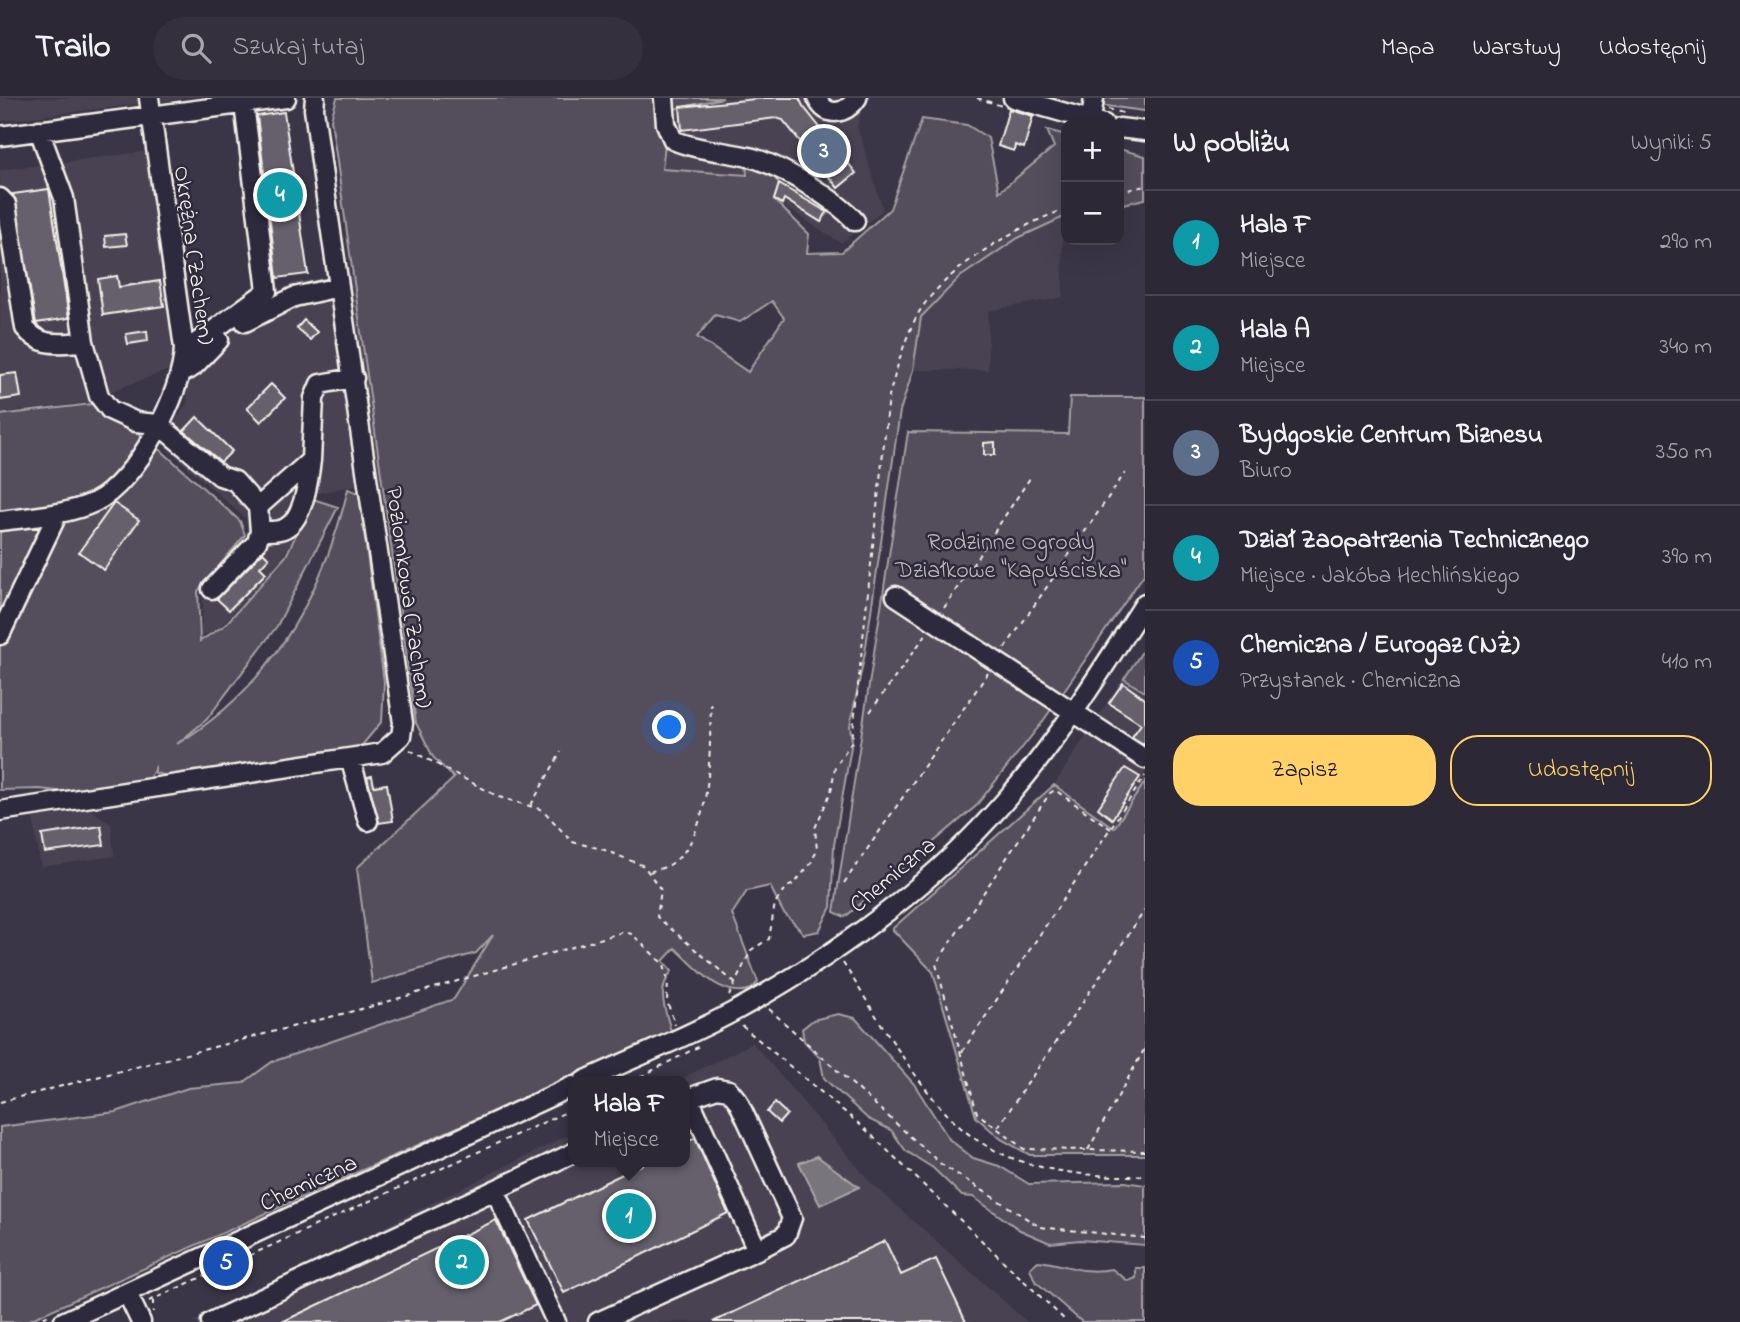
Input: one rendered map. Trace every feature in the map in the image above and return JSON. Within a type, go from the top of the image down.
[{"type":"street","points":[[0,136],[150,106],[244,104],[286,98]]},
{"type":"street","name":"Poziomkowa (Zachem)","points":[[315,98],[314,109],[404,723],[401,736],[394,745]]},
{"type":"street","points":[[664,98],[666,124],[673,140],[692,148],[755,158],[838,202],[855,221]]},
{"type":"street","points":[[817,98],[825,110],[837,113],[848,110],[857,98]]},
{"type":"street","points":[[1013,98],[1096,112]]},
{"type":"street","points":[[184,352],[267,291],[244,104]]},
{"type":"street","name":"Okrężna (Zachem)","points":[[0,521],[58,513],[93,503],[114,491],[140,458],[181,373],[184,352],[150,106]]},
{"type":"street","points":[[1124,129],[1145,131]]},
{"type":"street","points":[[39,130],[64,198],[84,342],[103,403],[110,411],[136,422],[158,424],[219,477],[235,481],[258,507],[260,531],[257,542],[212,589]]},
{"type":"street","points":[[0,198],[6,204],[25,328],[34,339],[47,344],[84,342]]},
{"type":"street","points":[[181,373],[193,367],[210,346],[260,312],[294,297],[340,287]]},
{"type":"street","points":[[260,531],[283,529],[294,521],[309,486],[314,398],[320,384],[354,378]]},
{"type":"street","points":[[258,507],[311,460]]},
{"type":"street","points":[[0,635],[58,513]]},
{"type":"street","points":[[896,596],[1145,759]]},
{"type":"street","name":"Chemiczna","points":[[595,1076],[680,1037],[734,1018],[880,918],[966,843],[1005,800],[1074,711],[1145,603]]},
{"type":"street","points":[[0,811],[382,753],[394,745]]},
{"type":"street","points":[[350,758],[368,821]]},
{"type":"street","points":[[598,1322],[786,1235],[792,1218],[738,1101],[729,1090],[717,1088],[690,1098]]},
{"type":"street","name":"Chemiczna","points":[[63,1322],[134,1307],[568,1089]]},
{"type":"street","points":[[690,1105],[757,1250]]},
{"type":"street","points":[[211,1322],[568,1155]]},
{"type":"street","points":[[495,1190],[556,1322]]},
{"type":"path","points":[[1096,112],[1133,115]]},
{"type":"path","points":[[1124,191],[1145,186]]},
{"type":"path","points":[[1061,212],[974,258],[935,289],[904,344],[889,396],[852,741],[835,767],[831,792],[815,828],[817,850],[811,863],[775,903],[769,939],[751,950],[741,965],[736,984],[728,998],[734,1018],[864,1128],[1067,1322]]},
{"type":"path","points":[[845,883],[1125,473]]},
{"type":"path","points":[[870,712],[936,621],[1032,475]]},
{"type":"path","points":[[649,872],[670,865],[687,846],[701,815],[709,772],[710,704]]},
{"type":"path","points":[[394,745],[407,749],[499,797],[543,810],[572,842],[602,849],[644,866],[661,890],[657,917],[736,984]]},
{"type":"path","points":[[530,806],[561,752]]},
{"type":"path","points":[[961,1053],[1145,776]]},
{"type":"path","points":[[1111,829],[1055,790],[1044,798],[936,964],[977,1113],[1024,1149],[1145,1151]]},
{"type":"path","points":[[998,1128],[1145,910]]},
{"type":"path","points":[[0,1102],[373,1006],[623,932],[632,934],[664,965],[670,1014],[680,1037]]},
{"type":"path","points":[[835,950],[937,1102],[966,1132],[1000,1152],[1041,1168],[1094,1177],[1145,1176]]},
{"type":"path","points":[[768,1008],[941,1164],[1040,1227],[1145,1238]]},
{"type":"path","points":[[641,1076],[704,1043]]},
{"type":"path","points":[[1088,1150],[1145,1048]]},
{"type":"path","points":[[134,1307],[568,1111]]},
{"type":"path","points":[[153,1299],[154,1322]]},
{"type":"shaded area","points":[[0,98],[186,98],[0,121]]},
{"type":"shaded area","points":[[662,98],[866,98],[857,126],[883,210],[841,243],[759,190],[699,172],[662,169]]},
{"type":"shaded area","points":[[150,151],[177,355],[171,369],[107,393],[93,402],[0,413],[0,170]]},
{"type":"shaded area","points":[[1061,217],[1063,297],[988,311],[988,370],[913,370],[921,317],[960,277],[1018,238]]},
{"type":"shaded area","points":[[360,271],[383,479],[310,495],[296,533],[279,563],[215,632],[201,635],[204,591],[248,538],[246,519],[161,443],[188,402],[185,381],[192,354],[292,283]]},
{"type":"shaded area","points":[[1123,678],[1145,692],[1145,782],[1114,828],[1054,785]]},
{"type":"shaded area","points":[[90,809],[111,824],[114,856],[41,867],[33,818]]},
{"type":"shaded area","points":[[753,1043],[872,1184],[1027,1322],[193,1322],[568,1135],[568,1167],[690,1167],[690,1076],[687,1076]]},
{"type":"shaded area","points":[[817,1156],[859,1187],[820,1205],[799,1163]]},
{"type":"green space","points":[[337,98],[723,98],[669,110],[662,169],[747,175],[746,163],[773,175],[779,184],[774,200],[809,234],[807,253],[842,252],[890,209],[922,119],[967,125],[988,138],[999,192],[1054,147],[1047,130],[1061,134],[1061,218],[1018,238],[960,277],[921,317],[913,370],[900,411],[865,653],[850,726],[852,741],[834,845],[831,907],[819,931],[804,934],[783,912],[770,886],[747,891],[732,914],[758,982],[752,989],[740,991],[719,986],[675,948],[663,961],[672,971],[664,985],[663,993],[671,1031],[25,1322],[0,1322],[0,1127],[116,1112],[188,1088],[243,1083],[272,1062],[454,999],[493,935],[476,953],[372,983],[357,868],[454,778],[433,757],[416,723],[331,119]],"holes":[[[772,301],[784,318],[748,372],[697,337],[715,315],[740,322]]]},
{"type":"green space","points":[[1099,98],[1145,98],[1145,111],[1099,105]]},
{"type":"green space","points":[[1124,150],[1145,156],[1145,199],[1124,204]]},
{"type":"green space","name":"Rodzinne Ogrody Działkowe \"Kapuściska\"","points":[[1070,397],[1145,397],[1145,573],[1041,724],[975,807],[845,917],[834,912],[908,432],[1068,434]]},
{"type":"green space","points":[[92,404],[144,437],[110,486],[76,501],[0,514],[0,415]]},
{"type":"green space","points":[[155,445],[240,521],[245,535],[198,591],[200,641],[225,625],[286,556],[313,499],[338,507],[277,626],[207,719],[177,744],[210,721],[240,695],[266,666],[288,635],[308,601],[324,565],[348,489],[359,493],[384,682],[382,721],[359,749],[167,776],[155,773],[155,768],[146,784],[83,794],[40,789],[0,790],[0,525],[98,506]]},
{"type":"green space","name":"Rodzinne Ogrody Działkowe \"Kapuściska\"","points":[[1145,647],[1145,692],[1124,679]]},
{"type":"green space","points":[[1145,782],[1145,1155],[1030,1155],[1001,1139],[976,1117],[933,972],[892,929],[1054,785],[1114,828]]},
{"type":"green space","points":[[838,1014],[855,1018],[914,1084],[949,1139],[973,1158],[999,1166],[1029,1184],[1125,1182],[1145,1185],[1145,1245],[1080,1240],[1050,1243],[1020,1230],[973,1197],[962,1196],[933,1168],[906,1151],[891,1130],[868,1119],[824,1078],[820,1058],[804,1041],[802,1029],[813,1020]]},
{"type":"green space","points":[[1038,1261],[1083,1270],[1112,1269],[1128,1281],[1136,1278],[1136,1268],[1145,1268],[1145,1322],[1082,1322],[1035,1281],[1030,1268]]},
{"type":"building","points":[[765,98],[799,98],[856,173],[838,188],[783,120],[776,118],[682,130],[680,107]]},
{"type":"building","points":[[1009,109],[1033,116],[1024,148],[1015,145],[1014,151],[998,146]]},
{"type":"building","points":[[284,112],[308,274],[277,278],[257,116]]},
{"type":"building","points":[[779,184],[827,212],[821,222],[784,199],[782,204],[774,200]]},
{"type":"building","points":[[49,189],[69,318],[36,323],[13,194]]},
{"type":"building","points":[[125,234],[127,245],[106,247],[105,236]]},
{"type":"building","points":[[117,276],[119,287],[160,281],[164,306],[103,315],[98,279]]},
{"type":"building","points":[[304,320],[317,332],[310,340],[297,328]]},
{"type":"building","points":[[147,331],[148,341],[128,344],[126,334]]},
{"type":"building","points":[[17,373],[21,397],[0,400],[0,375]]},
{"type":"building","points":[[271,384],[285,398],[261,422],[247,408]]},
{"type":"building","points":[[197,417],[232,451],[221,462],[184,431]]},
{"type":"building","points":[[995,442],[995,455],[984,455],[984,443]]},
{"type":"building","points":[[114,503],[139,520],[104,570],[79,552]]},
{"type":"building","points":[[263,552],[269,558],[260,567],[266,573],[229,610],[217,599]]},
{"type":"building","points":[[1123,683],[1145,699],[1145,745],[1132,737],[1141,724],[1109,703]]},
{"type":"building","points":[[1125,768],[1140,777],[1112,819],[1098,808]]},
{"type":"building","points":[[372,776],[374,786],[387,784],[393,821],[379,823],[367,777]]},
{"type":"building","points":[[101,826],[104,845],[45,853],[42,835]]},
{"type":"building","points":[[775,1103],[787,1114],[779,1123],[767,1112]]},
{"type":"building","points":[[695,1138],[728,1213],[564,1293],[528,1220],[637,1167],[690,1167],[690,1140]]},
{"type":"building","points":[[496,1220],[536,1305],[500,1322],[282,1322]]},
{"type":"building","points":[[885,1241],[901,1275],[936,1259],[966,1322],[713,1322]]},
{"type":"place","name":"Bydgoskie Centrum Biznesu","points":[[824,151]]},
{"type":"place","name":"Dział Zaopatrzenia Technicznego","points":[[280,195]]},
{"type":"place","name":"Hala F","points":[[629,1216]]},
{"type":"place","name":"Hala A","points":[[462,1262]]},
{"type":"place","name":"Chemiczna / Eurogaz (NŻ)","points":[[226,1263]]}]
